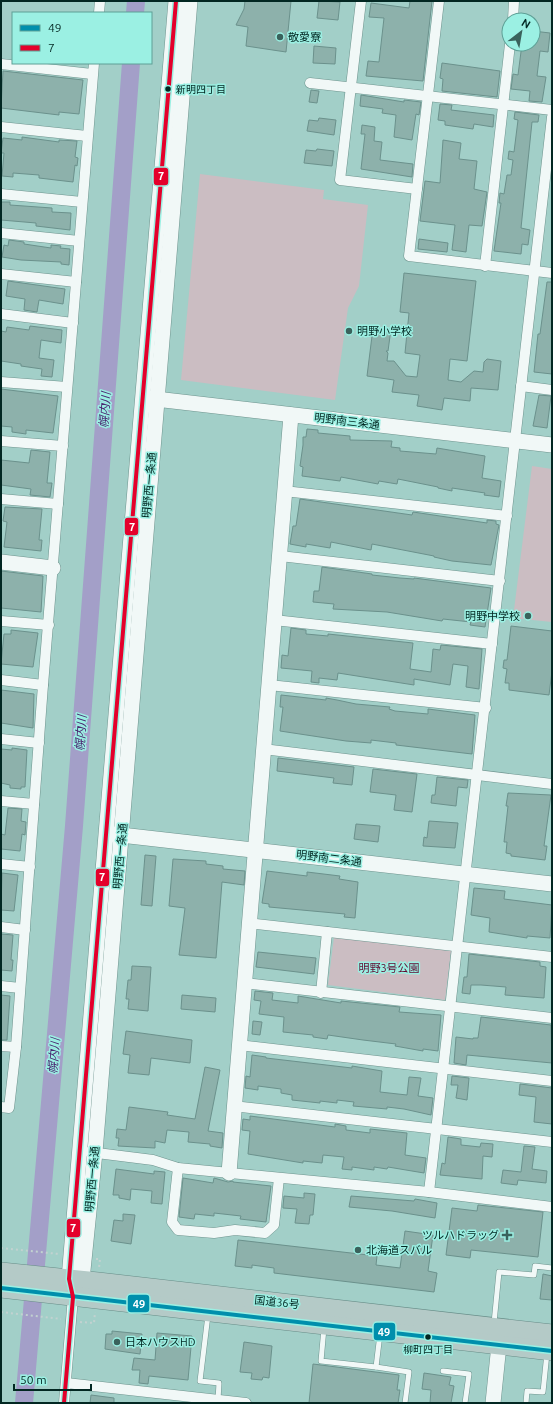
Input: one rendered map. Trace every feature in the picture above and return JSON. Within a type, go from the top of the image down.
[{"type":"highway","name":"国道36号","points":[[7,1281],[66,1286],[497,1333],[550,1345]]},
{"type":"highway","name":"国道36号","points":[[66,1286],[209,1312],[380,1332],[497,1333]]},
{"type":"street","points":[[99,12],[100,1]]},
{"type":"street","name":"明野西一条通","points":[[66,1286],[88,1151],[122,835],[149,398],[176,1]]},
{"type":"street","name":"明野西一条通","points":[[88,1151],[107,833],[149,398],[190,1]]},
{"type":"street","points":[[361,1],[340,180],[417,189]]},
{"type":"street","points":[[439,1],[409,256],[552,273]]},
{"type":"street","points":[[513,12],[514,1]]},
{"type":"street","points":[[485,266],[509,52]]},
{"type":"street","points":[[1,64],[92,74]]},
{"type":"street","points":[[1,1107],[9,1108],[16,1048],[40,743],[43,685],[94,64]]},
{"type":"street","points":[[310,83],[552,110]]},
{"type":"street","points":[[429,1192],[486,708],[520,386],[534,271],[547,199],[552,123]]},
{"type":"street","points":[[1,127],[87,136]]},
{"type":"street","points":[[1,194],[82,202]]},
{"type":"street","points":[[1,233],[79,241]]},
{"type":"street","points":[[1,274],[76,282]]},
{"type":"street","points":[[1,314],[73,322]]},
{"type":"street","points":[[1,382],[67,387]]},
{"type":"street","points":[[520,386],[552,390]]},
{"type":"street","name":"明野南三条通","points":[[149,398],[552,445]]},
{"type":"street","points":[[229,1173],[238,1045],[291,415]]},
{"type":"street","points":[[1,441],[63,446]]},
{"type":"street","points":[[284,490],[507,516]]},
{"type":"street","points":[[1,499],[58,504]]},
{"type":"street","points":[[280,556],[500,581]]},
{"type":"street","points":[[1,562],[53,568]]},
{"type":"street","points":[[274,620],[492,644]]},
{"type":"street","points":[[1,621],[49,625]]},
{"type":"street","points":[[1,680],[43,685]]},
{"type":"street","points":[[268,685],[486,708]]},
{"type":"street","points":[[1,739],[40,743]]},
{"type":"street","points":[[263,750],[552,784]]},
{"type":"street","points":[[1,801],[34,804]]},
{"type":"street","name":"明野南二条通","points":[[107,833],[552,884]]},
{"type":"street","points":[[1,864],[30,867]]},
{"type":"street","points":[[248,923],[552,957]]},
{"type":"street","points":[[1,927],[25,930]]},
{"type":"street","points":[[321,993],[327,932]]},
{"type":"street","points":[[244,983],[321,993],[552,1018]]},
{"type":"street","points":[[1,986],[20,988]]},
{"type":"street","points":[[238,1045],[552,1081]]},
{"type":"street","points":[[1,1046],[16,1048]]},
{"type":"street","points":[[234,1106],[552,1142]]},
{"type":"street","points":[[88,1151],[153,1160],[178,1168],[429,1192],[552,1207]]},
{"type":"street","points":[[178,1168],[172,1222],[178,1230],[214,1233],[235,1230],[265,1233],[274,1226],[279,1178]]},
{"type":"street","points":[[64,1403],[66,1383],[66,1286]]},
{"type":"street","points":[[492,1403],[497,1333]]},
{"type":"street","points":[[66,1383],[246,1403]]},
{"type":"lane","points":[[497,1333],[499,1272],[534,1275],[535,1266],[552,1268]]},
{"type":"lane","points":[[209,1312],[200,1381],[219,1383],[218,1400]]},
{"type":"lane","points":[[325,1325],[321,1361],[408,1372],[405,1403]]},
{"type":"lane","points":[[376,1367],[380,1332]]},
{"type":"lane","points":[[526,1403],[527,1391],[543,1392],[550,1345]]},
{"type":"lane","points":[[442,1371],[469,1374],[465,1403]]},
{"type":"path","points":[[1,1248],[56,1254]]},
{"type":"path","points":[[1,1312],[47,1318]]},
{"type":"green space","points":[[200,174],[324,190],[323,199],[368,205],[359,286],[348,308],[335,400],[181,380]]},
{"type":"green space","points":[[532,466],[552,469],[552,622],[513,618]]},
{"type":"green space","name":"明野3号公園","points":[[334,937],[451,951],[445,1000],[328,985]]},
{"type":"building","name":"敬愛寮","points":[[245,1],[291,1],[286,52],[246,46],[248,27],[236,25],[244,9]]},
{"type":"building","points":[[319,1],[340,2],[338,20],[317,18]]},
{"type":"building","points":[[410,1],[432,1],[423,81],[366,76],[368,61],[379,62],[384,18],[369,17],[371,3],[409,8]]},
{"type":"building","points":[[541,32],[550,33],[548,52],[541,51]]},
{"type":"building","points":[[314,46],[336,48],[335,64],[313,63]]},
{"type":"building","points":[[521,52],[540,52],[537,76],[546,77],[542,102],[529,101],[530,91],[511,89],[513,74],[518,75]]},
{"type":"building","points":[[442,63],[500,71],[497,97],[442,91],[443,79],[440,78]]},
{"type":"building","points":[[3,71],[83,80],[79,114],[59,112],[59,115],[1,108]]},
{"type":"building","points":[[311,90],[319,91],[317,103],[309,102]]},
{"type":"building","points":[[361,95],[404,102],[404,100],[421,102],[419,115],[416,114],[412,140],[394,137],[396,115],[382,113],[383,109],[360,106]]},
{"type":"building","points":[[440,104],[452,105],[451,110],[494,115],[493,127],[474,124],[473,129],[445,125],[445,121],[438,120]]},
{"type":"building","points":[[515,112],[539,115],[538,122],[532,122],[521,228],[530,230],[528,245],[522,244],[521,254],[494,251],[501,203],[499,203],[500,193],[504,194],[507,175],[511,175],[513,160],[508,159],[509,151],[514,152],[518,120],[514,119]]},
{"type":"building","points":[[319,118],[336,120],[334,135],[307,131],[309,120],[318,121]]},
{"type":"building","points":[[362,125],[375,127],[374,141],[382,142],[380,160],[413,164],[412,177],[361,169],[365,134],[361,134]]},
{"type":"building","points":[[22,137],[59,142],[59,140],[77,141],[75,157],[78,158],[77,166],[75,165],[73,182],[39,178],[39,175],[13,173],[13,177],[2,176],[4,153],[1,153],[3,138],[22,140]]},
{"type":"building","points":[[443,140],[461,143],[459,159],[477,161],[474,189],[487,192],[482,226],[469,225],[466,252],[452,250],[455,225],[420,221],[425,181],[440,183]]},
{"type":"building","points":[[317,149],[334,151],[332,166],[304,163],[306,150],[316,151]]},
{"type":"building","points":[[1,202],[10,202],[10,205],[52,208],[52,212],[71,213],[70,230],[36,226],[36,223],[1,220]]},
{"type":"building","points":[[419,239],[448,243],[447,252],[418,249]]},
{"type":"building","points":[[9,240],[51,248],[51,245],[70,249],[69,265],[61,264],[61,262],[21,260],[2,257],[4,245],[8,246]]},
{"type":"building","points":[[404,273],[476,281],[467,361],[450,359],[448,380],[461,382],[474,371],[483,372],[484,362],[487,359],[501,361],[498,390],[471,388],[470,401],[444,398],[442,410],[417,406],[419,395],[392,392],[394,380],[367,376],[373,328],[391,329],[388,351],[386,351],[388,353],[387,361],[394,361],[406,376],[417,377],[420,355],[405,353],[409,313],[400,312]]},
{"type":"building","points":[[8,281],[65,289],[63,304],[39,300],[37,312],[24,310],[25,299],[6,296]]},
{"type":"building","points":[[547,282],[552,282],[552,374],[534,372],[538,334],[540,334]]},
{"type":"building","points":[[30,326],[62,330],[61,343],[41,340],[39,358],[54,360],[52,377],[41,376],[42,369],[1,361],[1,331],[6,332],[7,327],[29,330]]},
{"type":"building","points":[[1,389],[58,396],[53,433],[26,430],[26,434],[12,432],[12,427],[1,426]]},
{"type":"building","points":[[539,395],[551,396],[547,428],[533,426]]},
{"type":"building","points":[[307,429],[318,430],[318,433],[350,436],[350,440],[392,441],[391,447],[400,448],[400,451],[436,454],[437,448],[485,456],[482,478],[501,481],[499,497],[484,495],[485,493],[452,488],[452,491],[398,479],[397,484],[379,481],[378,484],[341,477],[340,481],[302,476],[303,467],[300,466],[303,437],[306,437]]},
{"type":"building","points":[[31,450],[50,452],[47,483],[52,483],[50,497],[30,495],[31,489],[1,485],[1,460],[29,463]]},
{"type":"building","points":[[300,499],[412,515],[413,512],[487,523],[487,520],[496,521],[496,524],[499,525],[491,565],[452,561],[372,544],[371,550],[331,542],[330,548],[306,544],[306,547],[290,544],[293,526],[296,526]]},
{"type":"building","points":[[5,507],[42,509],[39,540],[42,540],[41,551],[4,547],[7,522],[3,521]]},
{"type":"building","points":[[322,567],[372,575],[414,578],[491,588],[485,627],[470,625],[471,622],[443,619],[442,621],[387,612],[333,609],[334,604],[313,602],[314,591],[319,591]]},
{"type":"building","points":[[1,571],[43,576],[41,612],[1,608]]},
{"type":"building","points":[[511,626],[552,631],[552,671],[549,695],[509,690],[509,683],[505,683],[507,669],[503,668],[504,660],[507,660]]},
{"type":"building","points":[[291,628],[306,630],[306,634],[328,636],[328,634],[413,643],[410,669],[431,672],[433,649],[440,650],[441,645],[482,649],[479,689],[466,687],[468,666],[453,664],[450,685],[414,679],[414,685],[338,673],[337,680],[319,678],[319,683],[311,682],[312,671],[281,668],[282,655],[288,656]]},
{"type":"building","points":[[11,630],[38,633],[33,667],[1,664],[4,634],[11,634]]},
{"type":"building","points":[[1,690],[34,694],[33,728],[1,723]]},
{"type":"building","points":[[281,695],[326,700],[326,698],[356,704],[390,707],[389,709],[395,711],[428,714],[428,709],[475,715],[472,754],[396,745],[396,743],[371,740],[371,743],[346,741],[280,731],[283,707],[280,707]]},
{"type":"building","points":[[12,748],[27,750],[25,787],[21,787],[21,789],[10,788],[10,785],[1,783],[1,749],[12,750]]},
{"type":"building","points":[[278,758],[354,767],[352,785],[333,783],[334,778],[277,771]]},
{"type":"building","points":[[373,769],[417,774],[412,812],[394,810],[396,795],[370,792]]},
{"type":"building","points":[[437,777],[468,780],[467,788],[458,787],[456,806],[431,803],[432,795],[435,795]]},
{"type":"building","points":[[508,793],[551,795],[544,846],[547,846],[545,860],[511,856],[511,854],[506,853],[507,842],[504,842]]},
{"type":"building","points":[[8,808],[22,809],[21,821],[26,822],[25,835],[22,834],[20,851],[1,849],[1,834],[5,835]]},
{"type":"building","points":[[429,821],[458,823],[455,848],[423,846],[424,837],[427,838]]},
{"type":"building","points":[[356,824],[380,826],[378,842],[354,839]]},
{"type":"building","points":[[145,855],[156,856],[152,906],[141,905]]},
{"type":"building","points":[[173,859],[206,861],[206,864],[223,866],[223,869],[245,871],[244,885],[222,882],[216,958],[179,955],[185,908],[169,906]]},
{"type":"building","points":[[267,871],[307,876],[307,872],[340,876],[339,879],[358,882],[355,918],[344,917],[345,914],[269,907],[269,904],[262,903]]},
{"type":"building","points":[[2,873],[18,875],[14,911],[1,910]]},
{"type":"building","points":[[474,888],[505,891],[504,899],[552,905],[550,938],[527,936],[527,938],[489,932],[490,918],[471,915]]},
{"type":"building","points":[[1,934],[13,935],[11,960],[13,960],[12,971],[1,970]]},
{"type":"building","points":[[258,952],[316,958],[314,974],[256,967]]},
{"type":"building","points":[[469,954],[540,962],[540,966],[546,967],[544,998],[505,995],[506,987],[481,985],[471,985],[470,994],[462,993],[464,977],[467,977]]},
{"type":"building","points":[[132,966],[151,967],[148,1011],[128,1009],[129,999],[126,999],[128,980],[131,980]]},
{"type":"building","points":[[255,991],[273,993],[272,1000],[298,1003],[298,996],[341,1003],[341,1001],[400,1007],[399,1012],[441,1015],[438,1051],[423,1049],[423,1051],[395,1046],[396,1044],[328,1035],[327,1039],[313,1037],[313,1035],[283,1032],[284,1017],[259,1014],[261,1001],[254,1000]]},
{"type":"building","points":[[1,995],[10,996],[7,1040],[1,1040]]},
{"type":"building","points":[[182,995],[216,998],[215,1012],[181,1009]]},
{"type":"building","points":[[481,1017],[551,1025],[552,1063],[467,1055],[466,1065],[454,1063],[456,1037],[473,1039],[478,1038]]},
{"type":"building","points":[[253,1021],[262,1022],[260,1035],[252,1034]]},
{"type":"building","points":[[126,1031],[192,1040],[190,1063],[151,1058],[149,1075],[128,1073],[130,1055],[123,1054]]},
{"type":"building","points":[[252,1055],[352,1068],[352,1066],[382,1071],[380,1092],[407,1095],[409,1077],[421,1078],[418,1096],[433,1098],[431,1115],[387,1107],[387,1109],[353,1106],[354,1102],[337,1100],[337,1103],[320,1101],[320,1103],[292,1100],[292,1095],[281,1093],[281,1089],[258,1086],[258,1090],[245,1088],[246,1076],[250,1077]]},
{"type":"building","points":[[205,1067],[220,1070],[208,1131],[223,1133],[222,1148],[210,1146],[210,1144],[188,1142],[189,1132],[167,1130],[165,1143],[155,1141],[155,1148],[118,1146],[119,1138],[116,1138],[117,1129],[126,1130],[129,1107],[168,1112],[167,1115],[195,1119]]},
{"type":"building","points":[[452,1076],[469,1078],[467,1100],[456,1098],[458,1085],[451,1085]]},
{"type":"building","points":[[520,1084],[552,1088],[552,1124],[534,1122],[536,1097],[519,1095]]},
{"type":"building","points":[[250,1116],[335,1127],[335,1124],[346,1126],[346,1130],[370,1133],[370,1129],[407,1133],[405,1155],[426,1158],[424,1173],[388,1167],[387,1169],[374,1167],[374,1170],[352,1167],[352,1170],[342,1169],[344,1157],[323,1155],[322,1163],[303,1161],[303,1163],[248,1154],[250,1131],[242,1130],[243,1119],[250,1120]]},
{"type":"building","points":[[448,1137],[461,1139],[461,1145],[480,1147],[481,1143],[493,1144],[492,1157],[483,1156],[482,1179],[440,1175],[442,1163],[445,1164]]},
{"type":"building","points":[[524,1146],[535,1147],[532,1169],[547,1171],[546,1183],[518,1180],[517,1185],[501,1183],[503,1170],[521,1172]]},
{"type":"building","points":[[116,1169],[154,1174],[154,1171],[165,1172],[162,1204],[151,1203],[152,1191],[131,1189],[130,1200],[119,1198],[119,1195],[113,1195]]},
{"type":"building","points":[[183,1178],[213,1183],[214,1178],[228,1182],[233,1181],[271,1186],[266,1222],[240,1219],[241,1216],[214,1213],[214,1216],[195,1214],[194,1219],[179,1217]]},
{"type":"building","points":[[304,1193],[315,1194],[313,1215],[310,1215],[309,1224],[295,1223],[297,1209],[283,1208],[284,1196],[304,1198]]},
{"type":"building","points":[[351,1196],[414,1201],[415,1199],[437,1203],[435,1218],[392,1211],[349,1207]]},
{"type":"building","name":"ツルハドラッグ","points":[[478,1205],[543,1212],[538,1257],[471,1250],[470,1258],[446,1255],[452,1208],[477,1211]]},
{"type":"building","points":[[123,1214],[135,1215],[131,1244],[111,1241],[114,1220],[123,1221]]},
{"type":"building","points":[[405,1231],[433,1235],[428,1271],[437,1273],[434,1292],[274,1273],[274,1268],[252,1265],[252,1268],[235,1266],[238,1240],[377,1256],[376,1265],[400,1268]]},
{"type":"building","points":[[543,1274],[552,1276],[552,1300],[540,1299]]},
{"type":"building","name":"日本ハウスHD","points":[[112,1331],[142,1334],[140,1354],[105,1349],[106,1334],[112,1334]]},
{"type":"building","points":[[157,1333],[192,1336],[188,1380],[149,1376],[148,1384],[139,1383],[140,1370],[132,1370],[134,1358],[155,1360]]},
{"type":"building","points":[[244,1342],[272,1346],[269,1378],[263,1377],[262,1380],[251,1379],[252,1373],[240,1372]]},
{"type":"building","points":[[313,1364],[399,1375],[397,1390],[400,1390],[398,1403],[309,1403]]},
{"type":"building","points":[[424,1373],[451,1377],[449,1385],[454,1386],[451,1403],[430,1403],[431,1390],[422,1389]]},
{"type":"building","points":[[91,1395],[114,1398],[114,1403],[90,1403]]},
{"type":"waterway","name":"幌内川","points":[[135,12],[136,1]]},
{"type":"waterway","name":"幌内川","points":[[24,1403],[74,826],[131,64]]},
{"type":"transit line","name":"7","points":[[64,1403],[73,1297],[69,1279],[176,1]]},
{"type":"transit line","name":"49","points":[[1,1288],[552,1351]]},
{"type":"place","name":"敬愛寮","points":[[280,37]]},
{"type":"place","name":"新明四丁目","points":[[168,89]]},
{"type":"place","name":"明野小学校","points":[[349,331]]},
{"type":"place","name":"明野中学校","points":[[528,616]]},
{"type":"place","name":"ツルハドラッグ","points":[[507,1235]]},
{"type":"place","name":"北海道スバル","points":[[358,1250]]},
{"type":"place","name":"柳町四丁目","points":[[428,1337]]},
{"type":"place","name":"日本ハウスHD","points":[[117,1342]]}]
